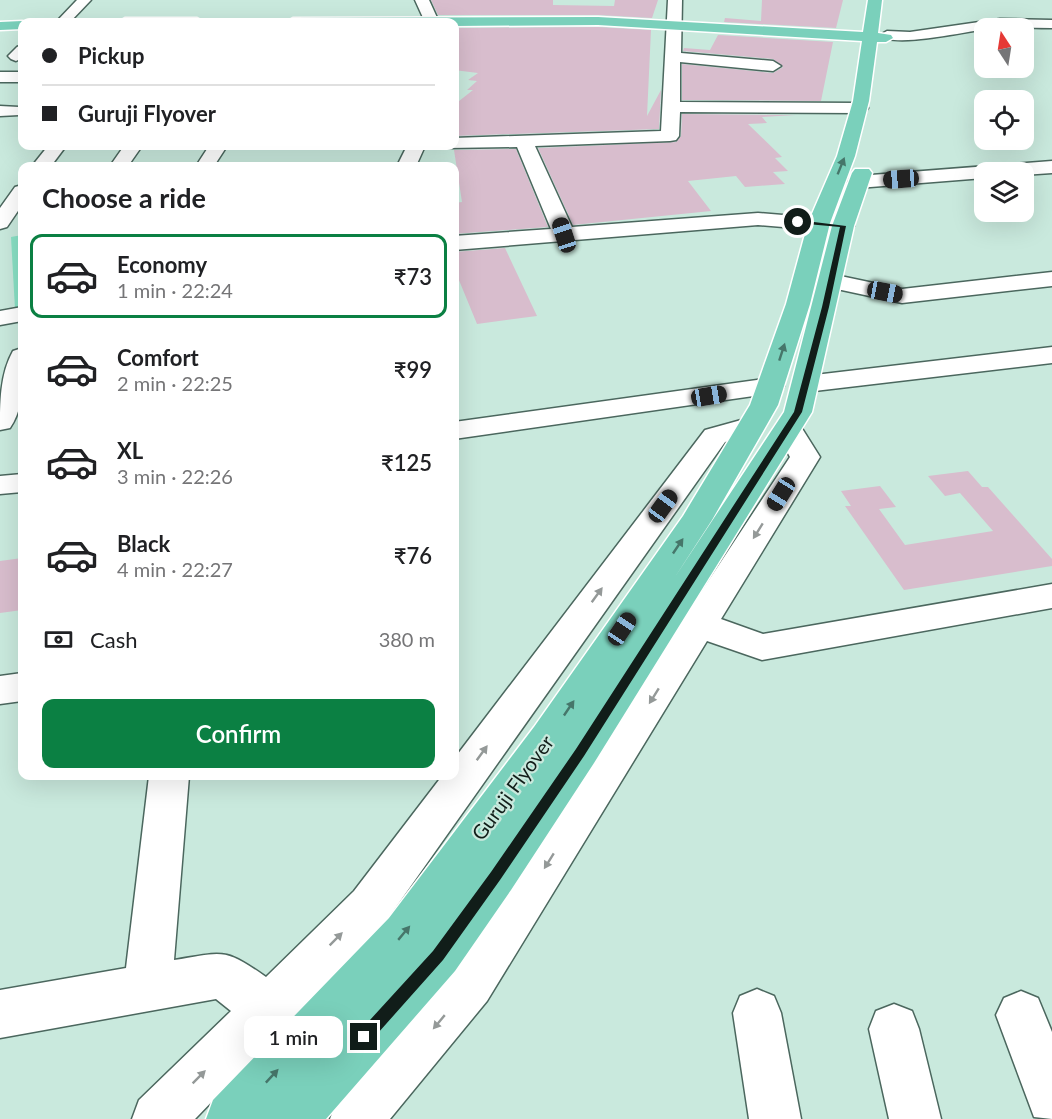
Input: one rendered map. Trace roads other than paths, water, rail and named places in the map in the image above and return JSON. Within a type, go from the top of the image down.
[{"type":"main road","points":[[761,441],[764,405],[798,304],[819,223],[846,156],[862,124],[880,103],[881,37],[876,0]]},
{"type":"main road","points":[[862,124],[891,0]]},
{"type":"main road","points":[[459,22],[598,21],[881,37]]},
{"type":"main road","points":[[0,26],[18,25]]},
{"type":"main road","points":[[761,441],[798,412],[843,226],[867,158]]},
{"type":"main road","name":"Guruji Flyover","points":[[232,1119],[405,933],[548,738],[696,520],[761,441]]},
{"type":"main road","name":"Guruji Flyover","points":[[291,1119],[438,955],[483,893],[580,752],[761,441]]},
{"type":"street","points":[[67,18],[84,0]]},
{"type":"street","points":[[422,0],[429,18]]},
{"type":"street","points":[[459,144],[670,136],[675,0]]},
{"type":"street","points":[[881,37],[910,36],[1000,23],[1052,24]]},
{"type":"street","points":[[0,57],[18,54]]},
{"type":"street","points":[[673,57],[773,66]]},
{"type":"street","points":[[0,77],[18,77]]},
{"type":"street","points":[[671,107],[705,107],[862,124]]},
{"type":"street","points":[[705,107],[720,122]]},
{"type":"street","points":[[830,128],[862,124]]},
{"type":"street","points":[[524,142],[545,190],[554,204],[564,235]]},
{"type":"street","points":[[44,162],[54,150]]},
{"type":"street","points":[[858,182],[1052,167]]},
{"type":"street","points":[[0,185],[18,183]]},
{"type":"street","points":[[0,223],[18,197]]},
{"type":"street","points":[[459,243],[758,219],[843,226]]},
{"type":"street","points":[[831,281],[902,296],[1052,279]]},
{"type":"street","points":[[0,318],[18,315]]},
{"type":"street","points":[[806,384],[1052,355]]},
{"type":"street","points":[[0,422],[18,368]]},
{"type":"street","points":[[459,430],[771,386]]},
{"type":"street","points":[[158,1119],[370,906],[715,436],[761,441],[805,457],[470,985],[356,1119]]},
{"type":"street","points":[[0,486],[18,484]]},
{"type":"street","points":[[699,625],[762,647],[1049,601]]},
{"type":"street","points":[[0,690],[18,688]]},
{"type":"street","points":[[148,988],[169,780]]},
{"type":"street","points":[[0,1014],[223,975],[267,1008]]},
{"type":"street","points":[[757,1013],[775,1119]]},
{"type":"street","points":[[1021,1015],[1052,1099]]},
{"type":"street","points":[[894,1029],[915,1119]]}]
